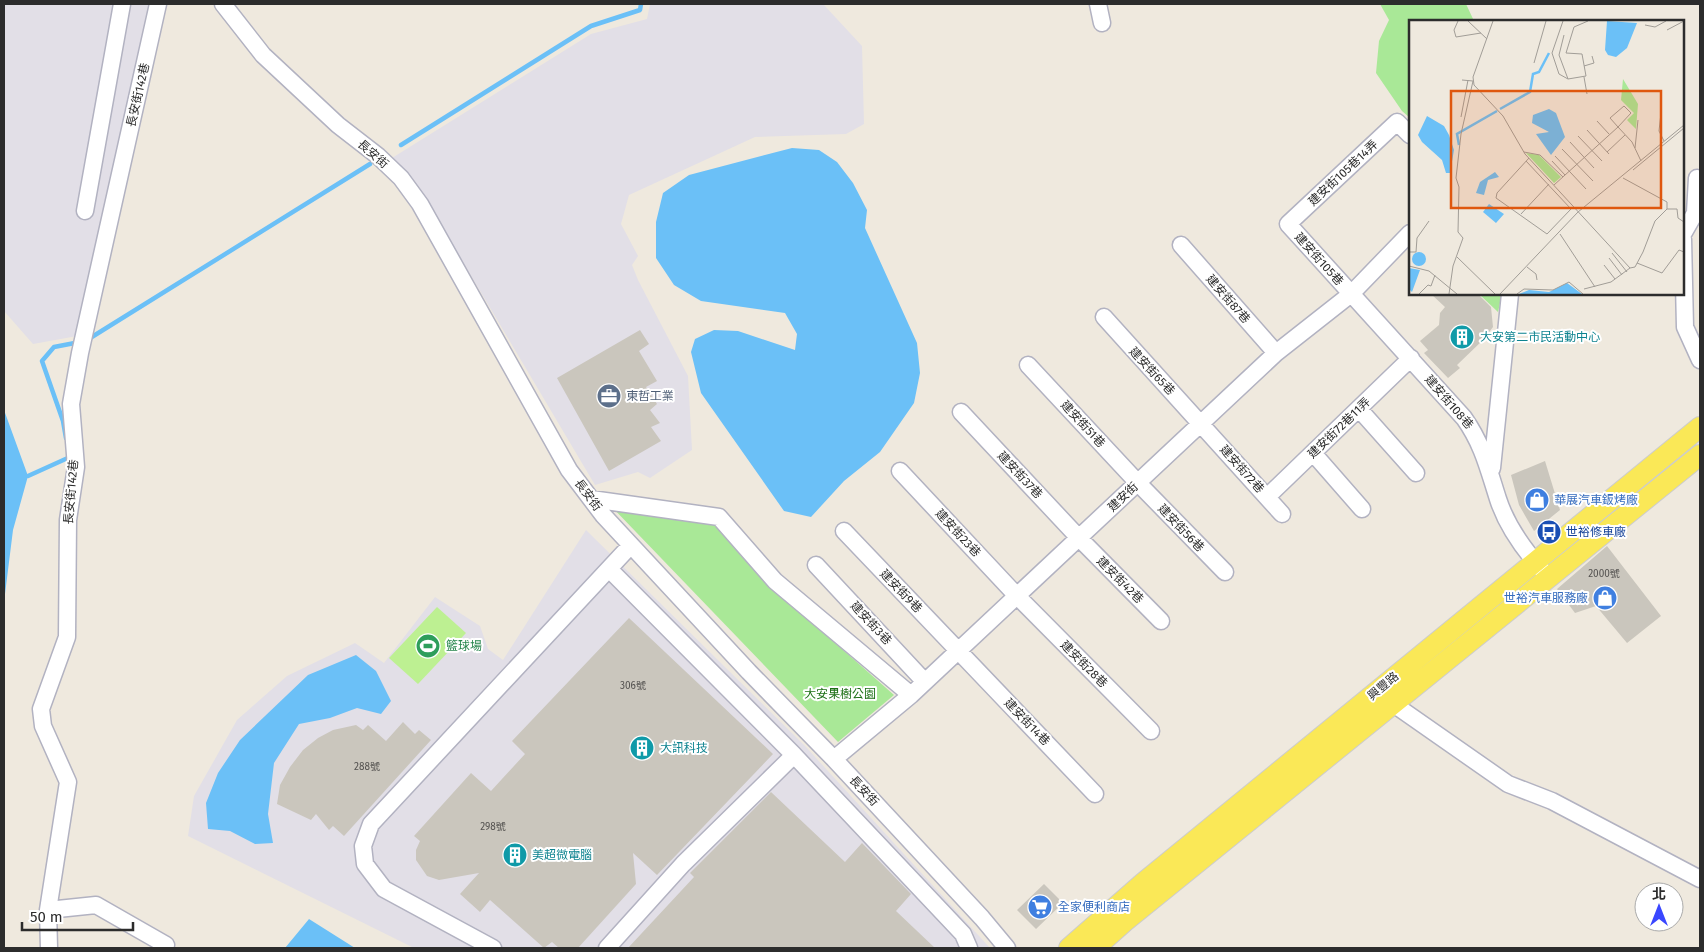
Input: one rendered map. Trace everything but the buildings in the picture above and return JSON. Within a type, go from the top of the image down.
[{"type":"main road","name":"興豐路","points":[[1069,948],[1143,883],[1700,427]]},
{"type":"main road","name":"興豐路","points":[[1095,948],[1124,922],[1392,703],[1700,455]]},
{"type":"street","points":[[85,211],[122,4]]},
{"type":"street","name":"長安街142巷","points":[[49,948],[48,910],[68,782],[43,726],[40,709],[67,637],[68,520],[76,467],[71,404],[80,352],[158,4]]},
{"type":"street","name":"長安街","points":[[223,4],[263,55],[338,125],[378,156],[401,178],[420,204],[569,470],[591,499],[749,672],[834,759],[982,918],[1007,948]]},
{"type":"street","points":[[1098,4],[1102,23]]},
{"type":"street","name":"建安街105巷14弄","points":[[1288,224],[1398,122],[1409,134]]},
{"type":"street","points":[[1684,232],[1694,213],[1697,178]]},
{"type":"street","name":"建安街105巷","points":[[1288,224],[1351,294]]},
{"type":"street","name":"建安街","points":[[834,759],[911,695],[1202,424],[1276,352],[1351,294],[1409,234]]},
{"type":"street","name":"建安街87巷","points":[[1181,245],[1276,352]]},
{"type":"street","points":[[1684,282],[1685,327],[1700,360]]},
{"type":"street","name":"建安街108巷","points":[[1351,294],[1464,418],[1478,438],[1491,472],[1498,500],[1512,528],[1534,561],[1549,578]]},
{"type":"street","points":[[1491,472],[1510,295]]},
{"type":"street","name":"建安街65巷","points":[[1104,317],[1202,424]]},
{"type":"street","name":"建安街72巷11弄","points":[[1268,497],[1411,358]]},
{"type":"street","name":"建安街51巷","points":[[1028,365],[1138,483]]},
{"type":"street","points":[[1359,409],[1416,473]]},
{"type":"street","name":"建安街37巷","points":[[961,412],[1079,538]]},
{"type":"street","name":"建安街72巷","points":[[1202,424],[1282,514]]},
{"type":"street","points":[[1313,453],[1362,509]]},
{"type":"street","name":"建安街23巷","points":[[900,470],[1017,596]]},
{"type":"street","name":"建安街56巷","points":[[1138,483],[1225,572]]},
{"type":"street","points":[[591,499],[719,517],[776,581],[911,695]]},
{"type":"street","name":"建安街9巷","points":[[844,531],[958,651]]},
{"type":"street","name":"建安街42巷","points":[[1079,538],[1161,622]]},
{"type":"street","points":[[494,948],[384,889],[365,864],[362,846],[371,824],[631,545]]},
{"type":"street","name":"建安街3巷","points":[[816,565],[925,682]]},
{"type":"street","points":[[609,569],[794,755],[963,934],[970,948]]},
{"type":"street","name":"建安街28巷","points":[[1017,596],[1151,731]]},
{"type":"street","name":"建安街14巷","points":[[958,651],[1095,794]]},
{"type":"street","points":[[1392,703],[1508,784],[1552,800],[1700,879]]},
{"type":"street","points":[[607,948],[682,864],[794,755]]},
{"type":"street","points":[[48,910],[96,905],[166,945]]},
{"type":"shaded area","points":[[4,4],[151,4],[77,336],[33,344],[4,311]]},
{"type":"shaded area","points":[[650,4],[824,5],[862,46],[864,124],[846,134],[755,137],[629,195],[621,224],[638,256],[632,265],[638,280],[688,376],[692,450],[650,478],[638,472],[595,485],[419,188],[392,158],[591,34],[647,19]]},
{"type":"shaded area","points":[[586,530],[806,747],[990,948],[414,948],[188,836],[194,796],[237,720],[287,676],[355,643],[384,663],[435,597],[480,626],[488,649],[503,660]]},
{"type":"green space","points":[[1380,4],[1466,4],[1474,20],[1409,20],[1409,117],[1402,111],[1376,73],[1379,41],[1389,20]]},
{"type":"green space","points":[[1480,295],[1502,295],[1498,312]]},
{"type":"green space","name":"大安果樹公園","points":[[610,505],[712,519],[773,588],[894,695],[838,742]]},
{"type":"green space","name":"籃球場","points":[[437,607],[466,633],[418,684],[389,658]]},
{"type":"water","points":[[792,148],[819,150],[837,162],[853,183],[867,210],[865,228],[917,343],[920,373],[914,403],[880,452],[844,481],[811,517],[784,511],[701,393],[691,352],[695,339],[714,330],[738,331],[795,350],[797,334],[785,313],[701,301],[674,285],[656,258],[656,222],[663,193],[689,175]]},
{"type":"water","points":[[4,410],[28,476],[13,530],[4,602]]},
{"type":"water","points":[[356,655],[376,671],[391,701],[381,714],[357,708],[330,718],[299,724],[274,763],[268,814],[273,843],[255,844],[230,831],[208,829],[206,803],[218,773],[240,740],[308,675]]},
{"type":"water","points":[[309,919],[355,948],[285,948]]},
{"type":"waterway","points":[[401,145],[591,26],[640,10],[641,4]]},
{"type":"waterway","points":[[87,340],[370,164]]},
{"type":"waterway","points":[[66,438],[63,421],[42,361],[54,347],[80,342]]},
{"type":"waterway","points":[[28,476],[70,457],[69,455]]},
{"type":"place","name":"大安第二市民活動中心","points":[[1462,337]]},
{"type":"place","name":"東哲工業","points":[[609,396]]},
{"type":"place","name":"華展汽車鈑烤廠","points":[[1537,500]]},
{"type":"place","name":"世裕修車廠","points":[[1549,532]]},
{"type":"place","name":"世裕汽車服務廠","points":[[1605,598]]},
{"type":"place","name":"籃球場","points":[[428,646]]},
{"type":"place","name":"大訊科技","points":[[642,748]]},
{"type":"place","name":"美超微電腦","points":[[515,855]]},
{"type":"place","name":"全家便利商店","points":[[1040,907]]}]
